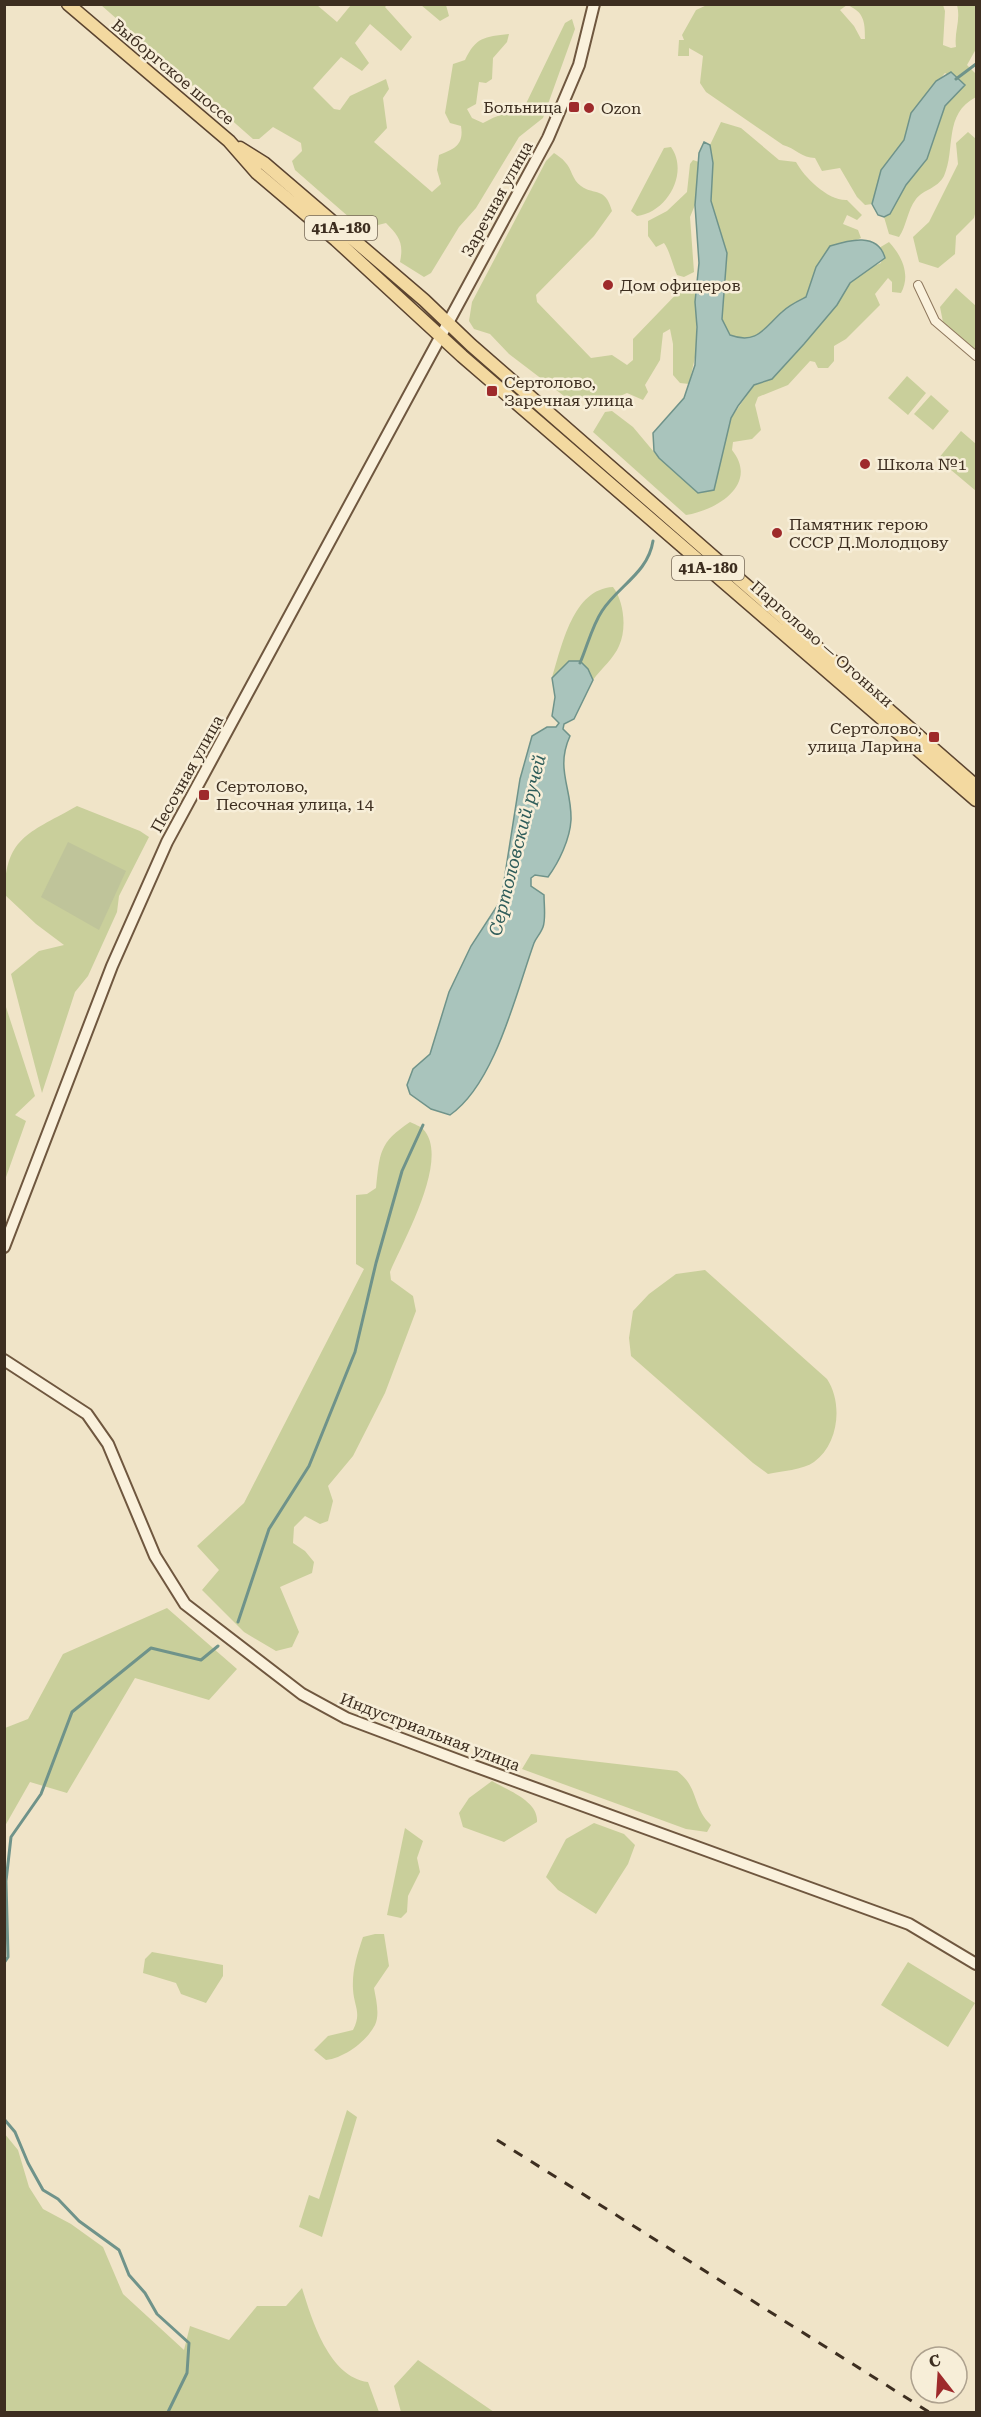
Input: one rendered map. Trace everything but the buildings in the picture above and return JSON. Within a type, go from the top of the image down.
[{"type":"main road","name":"Выборгское шоссе","points":[[69,4],[229,141]]},
{"type":"main road","name":"Заречная улица","points":[[440,335],[565,102],[579,65],[594,4]]},
{"type":"main road","name":"Парголово — Огоньки","points":[[229,141],[264,163],[976,786]]},
{"type":"main road","name":"Парголово — Огоньки","points":[[229,141],[256,173],[976,800]]},
{"type":"main road","name":"Песочная улица","points":[[4,1247],[112,966],[167,842],[440,335]]},
{"type":"main road","name":"Индустриальная улица","points":[[4,1360],[87,1414],[108,1444],[156,1556],[185,1604],[302,1694],[346,1718],[909,1924],[976,1964]]},
{"type":"street","points":[[918,285],[935,321],[976,356]]},
{"type":"green space","points":[[101,5],[317,5],[337,22],[351,5],[387,5],[385,7],[412,37],[401,51],[370,24],[355,43],[369,63],[362,71],[341,57],[313,88],[334,109],[340,110],[350,96],[386,79],[389,89],[383,98],[387,128],[374,142],[432,192],[441,184],[437,170],[439,155],[454,148],[460,142],[462,132],[461,126],[450,123],[445,113],[453,64],[465,60],[477,42],[493,36],[509,34],[507,42],[493,58],[492,79],[486,83],[479,82],[476,104],[467,109],[472,118],[483,123],[501,115],[521,114],[565,23],[572,19],[575,29],[543,118],[519,137],[476,208],[459,227],[431,273],[424,277],[400,262],[399,240],[386,223],[378,225],[371,234],[366,232],[295,170],[292,161],[302,151],[301,143],[273,127],[259,139],[253,139]]},
{"type":"green space","points":[[421,5],[446,5],[449,16],[440,21]]},
{"type":"green space","points":[[707,5],[847,5],[943,5],[945,11],[943,45],[951,48],[956,47],[957,5],[976,5],[976,49],[967,65],[976,74],[976,97],[966,104],[955,122],[944,176],[938,184],[916,199],[899,237],[889,234],[884,217],[890,213],[906,185],[927,159],[945,106],[965,85],[945,73],[911,113],[904,140],[881,170],[872,204],[865,205],[857,197],[840,168],[822,171],[815,158],[783,145],[706,92],[700,83],[703,56],[689,48],[689,56],[678,56],[679,40],[684,40],[682,35],[696,10]],"holes":[[[847,5],[860,14],[865,27],[865,39],[861,39],[854,26],[840,10]]]},
{"type":"green space","points":[[721,122],[741,128],[779,160],[796,162],[817,187],[832,197],[847,200],[862,215],[857,220],[847,215],[843,224],[858,230],[861,238],[849,243],[843,242],[816,267],[806,297],[788,307],[759,333],[747,338],[730,335],[722,319],[727,253],[711,201],[713,163],[710,145]]},
{"type":"green space","points":[[968,132],[976,139],[976,210],[974,218],[956,236],[955,254],[938,268],[919,262],[913,237],[929,222],[958,164],[956,143]]},
{"type":"green space","points":[[671,147],[678,168],[672,189],[658,207],[637,216],[631,211],[664,148]]},
{"type":"green space","points":[[554,153],[563,159],[578,184],[606,198],[612,211],[594,236],[536,295],[537,302],[591,358],[612,355],[627,365],[633,360],[633,339],[688,282],[697,283],[696,353],[689,384],[680,383],[673,375],[673,344],[670,329],[663,333],[660,360],[645,385],[648,392],[643,400],[627,393],[609,401],[568,399],[509,354],[490,334],[474,329],[469,321],[472,302],[546,161]]},
{"type":"green space","points":[[693,160],[699,162],[695,205],[690,217],[694,272],[684,277],[677,275],[664,243],[656,247],[648,236],[648,221],[667,211],[687,192],[690,164]]},
{"type":"green space","points":[[889,242],[898,253],[904,266],[905,279],[901,293],[892,292],[892,282],[888,278],[875,294],[880,305],[846,339],[834,346],[834,361],[828,368],[818,368],[815,362],[810,361],[788,385],[758,397],[755,405],[761,430],[752,439],[733,442],[732,450],[739,462],[741,474],[738,484],[722,501],[710,508],[686,515],[593,432],[605,412],[612,411],[633,427],[659,458],[731,418],[754,385],[772,379],[837,305],[850,283],[864,270],[881,263],[883,251],[879,248]]},
{"type":"green space","points":[[956,288],[976,306],[976,350],[943,322],[940,307]]},
{"type":"green space","points":[[907,376],[926,393],[908,415],[888,398]]},
{"type":"green space","points":[[931,395],[949,411],[933,430],[914,414]]},
{"type":"green space","points":[[961,431],[976,444],[976,491],[938,459]]},
{"type":"green space","points":[[613,587],[620,600],[624,624],[619,646],[614,655],[593,680],[588,669],[569,661],[552,678],[565,635],[579,608],[588,597],[599,590]]},
{"type":"green space","points":[[77,806],[140,831],[149,837],[119,896],[117,912],[88,976],[75,992],[42,1093],[11,974],[39,951],[64,945],[36,924],[5,895],[6,875],[15,848],[24,838]]},
{"type":"green space","points":[[68,842],[126,871],[99,930],[41,897]]},
{"type":"green space","points":[[4,1001],[35,1096],[15,1115],[26,1121],[5,1180]]},
{"type":"green space","points":[[410,1122],[423,1129],[430,1142],[431,1159],[422,1200],[390,1272],[391,1280],[413,1296],[416,1311],[385,1393],[353,1456],[328,1486],[333,1501],[328,1521],[320,1524],[305,1516],[294,1527],[293,1543],[305,1551],[314,1562],[312,1573],[280,1587],[299,1632],[292,1647],[276,1651],[244,1632],[202,1590],[219,1570],[197,1546],[244,1503],[364,1269],[356,1264],[356,1195],[367,1194],[376,1188],[383,1149],[392,1136]]},
{"type":"green space","points":[[705,1270],[827,1379],[835,1400],[836,1423],[829,1445],[809,1465],[768,1474],[631,1356],[629,1338],[633,1311],[649,1294],[676,1274]]},
{"type":"green space","points":[[167,1608],[237,1669],[209,1700],[135,1678],[67,1793],[30,1782],[5,1826],[5,1728],[28,1719],[63,1654]]},
{"type":"green space","points":[[531,1754],[677,1771],[689,1784],[701,1811],[711,1825],[707,1832],[686,1829],[522,1769]]},
{"type":"green space","points":[[492,1781],[528,1802],[536,1815],[537,1822],[504,1842],[463,1827],[459,1813],[469,1798]]},
{"type":"green space","points":[[594,1823],[624,1834],[635,1845],[628,1864],[596,1914],[558,1890],[546,1877],[566,1839]]},
{"type":"green space","points":[[405,1828],[423,1841],[417,1858],[420,1872],[408,1896],[407,1912],[401,1918],[387,1915]]},
{"type":"green space","points":[[384,1934],[389,1966],[374,1988],[377,2002],[375,2025],[354,2048],[333,2059],[326,2060],[314,2050],[328,2036],[353,2030],[356,2024],[357,2014],[353,1989],[355,1963],[363,1937]]},
{"type":"green space","points":[[152,1952],[223,1965],[223,1976],[206,2003],[181,1994],[176,1983],[143,1973],[145,1959]]},
{"type":"green space","points":[[908,1962],[975,2003],[948,2047],[881,2005]]},
{"type":"green space","points":[[347,2110],[357,2117],[322,2237],[299,2227],[309,2195],[319,2199]]},
{"type":"green space","points":[[4,2133],[18,2150],[29,2187],[43,2209],[71,2224],[103,2247],[123,2294],[184,2350],[190,2326],[229,2340],[257,2306],[286,2306],[302,2288],[324,2345],[343,2370],[354,2378],[368,2382],[379,2412],[5,2412]]},
{"type":"green space","points":[[418,2360],[494,2412],[401,2412],[394,2386]]},
{"type":"water","points":[[951,72],[965,85],[945,106],[927,159],[906,185],[890,214],[884,217],[878,215],[872,204],[881,170],[904,140],[911,113],[936,81]]},
{"type":"water","points":[[704,142],[710,145],[713,163],[711,201],[727,253],[722,319],[730,335],[739,338],[754,336],[765,329],[788,307],[806,297],[816,267],[830,246],[854,240],[870,241],[876,244],[885,258],[850,283],[837,305],[772,379],[754,385],[731,418],[714,490],[698,493],[659,458],[654,451],[653,433],[684,398],[695,365],[697,327],[695,302],[699,263],[695,205],[699,153]]},
{"type":"water","points":[[569,661],[580,661],[588,669],[593,680],[574,719],[564,724],[563,729],[570,736],[564,759],[571,809],[569,835],[548,877],[535,875],[531,878],[531,886],[544,895],[543,927],[534,943],[492,1060],[466,1101],[450,1115],[431,1109],[410,1094],[407,1085],[413,1069],[430,1054],[449,992],[471,946],[501,900],[520,779],[532,736],[547,727],[556,727],[559,723],[552,716],[555,697],[552,678]]},
{"type":"waterway","name":"Сертоловский ручей","points":[[956,79],[976,64]]},
{"type":"waterway","name":"Сертоловский ручей","points":[[580,663],[598,617],[639,571],[650,552],[653,541]]},
{"type":"waterway","name":"Сертоловский ручей","points":[[238,1622],[269,1529],[309,1466],[355,1352],[376,1263],[402,1171],[423,1125]]},
{"type":"waterway","name":"Сертоловский ручей","points":[[4,1963],[8,1957],[6,1881],[11,1837],[41,1794],[72,1712],[151,1648],[201,1660],[218,1646]]},
{"type":"waterway","name":"Сертоловский ручей","points":[[4,2119],[15,2132],[43,2190],[58,2199],[79,2221],[119,2250],[129,2275],[145,2293],[157,2314],[189,2343],[187,2373],[168,2412]]},
{"type":"railway","points":[[497,2140],[929,2412]]},
{"type":"place","name":"Больница","points":[[574,107]]},
{"type":"place","name":"Ozon","points":[[589,108]]},
{"type":"place","name":"Дом офицеров","points":[[608,285]]},
{"type":"place","name":"Сертолово, Заречная улица","points":[[492,391]]},
{"type":"place","name":"Школа №1","points":[[865,464]]},
{"type":"place","name":"Памятник герою СССР Д.Молодцову","points":[[777,533]]},
{"type":"place","name":"Сертолово, улица Ларина","points":[[934,737]]},
{"type":"place","name":"Сертолово, Песочная улица, 14","points":[[204,795]]}]
